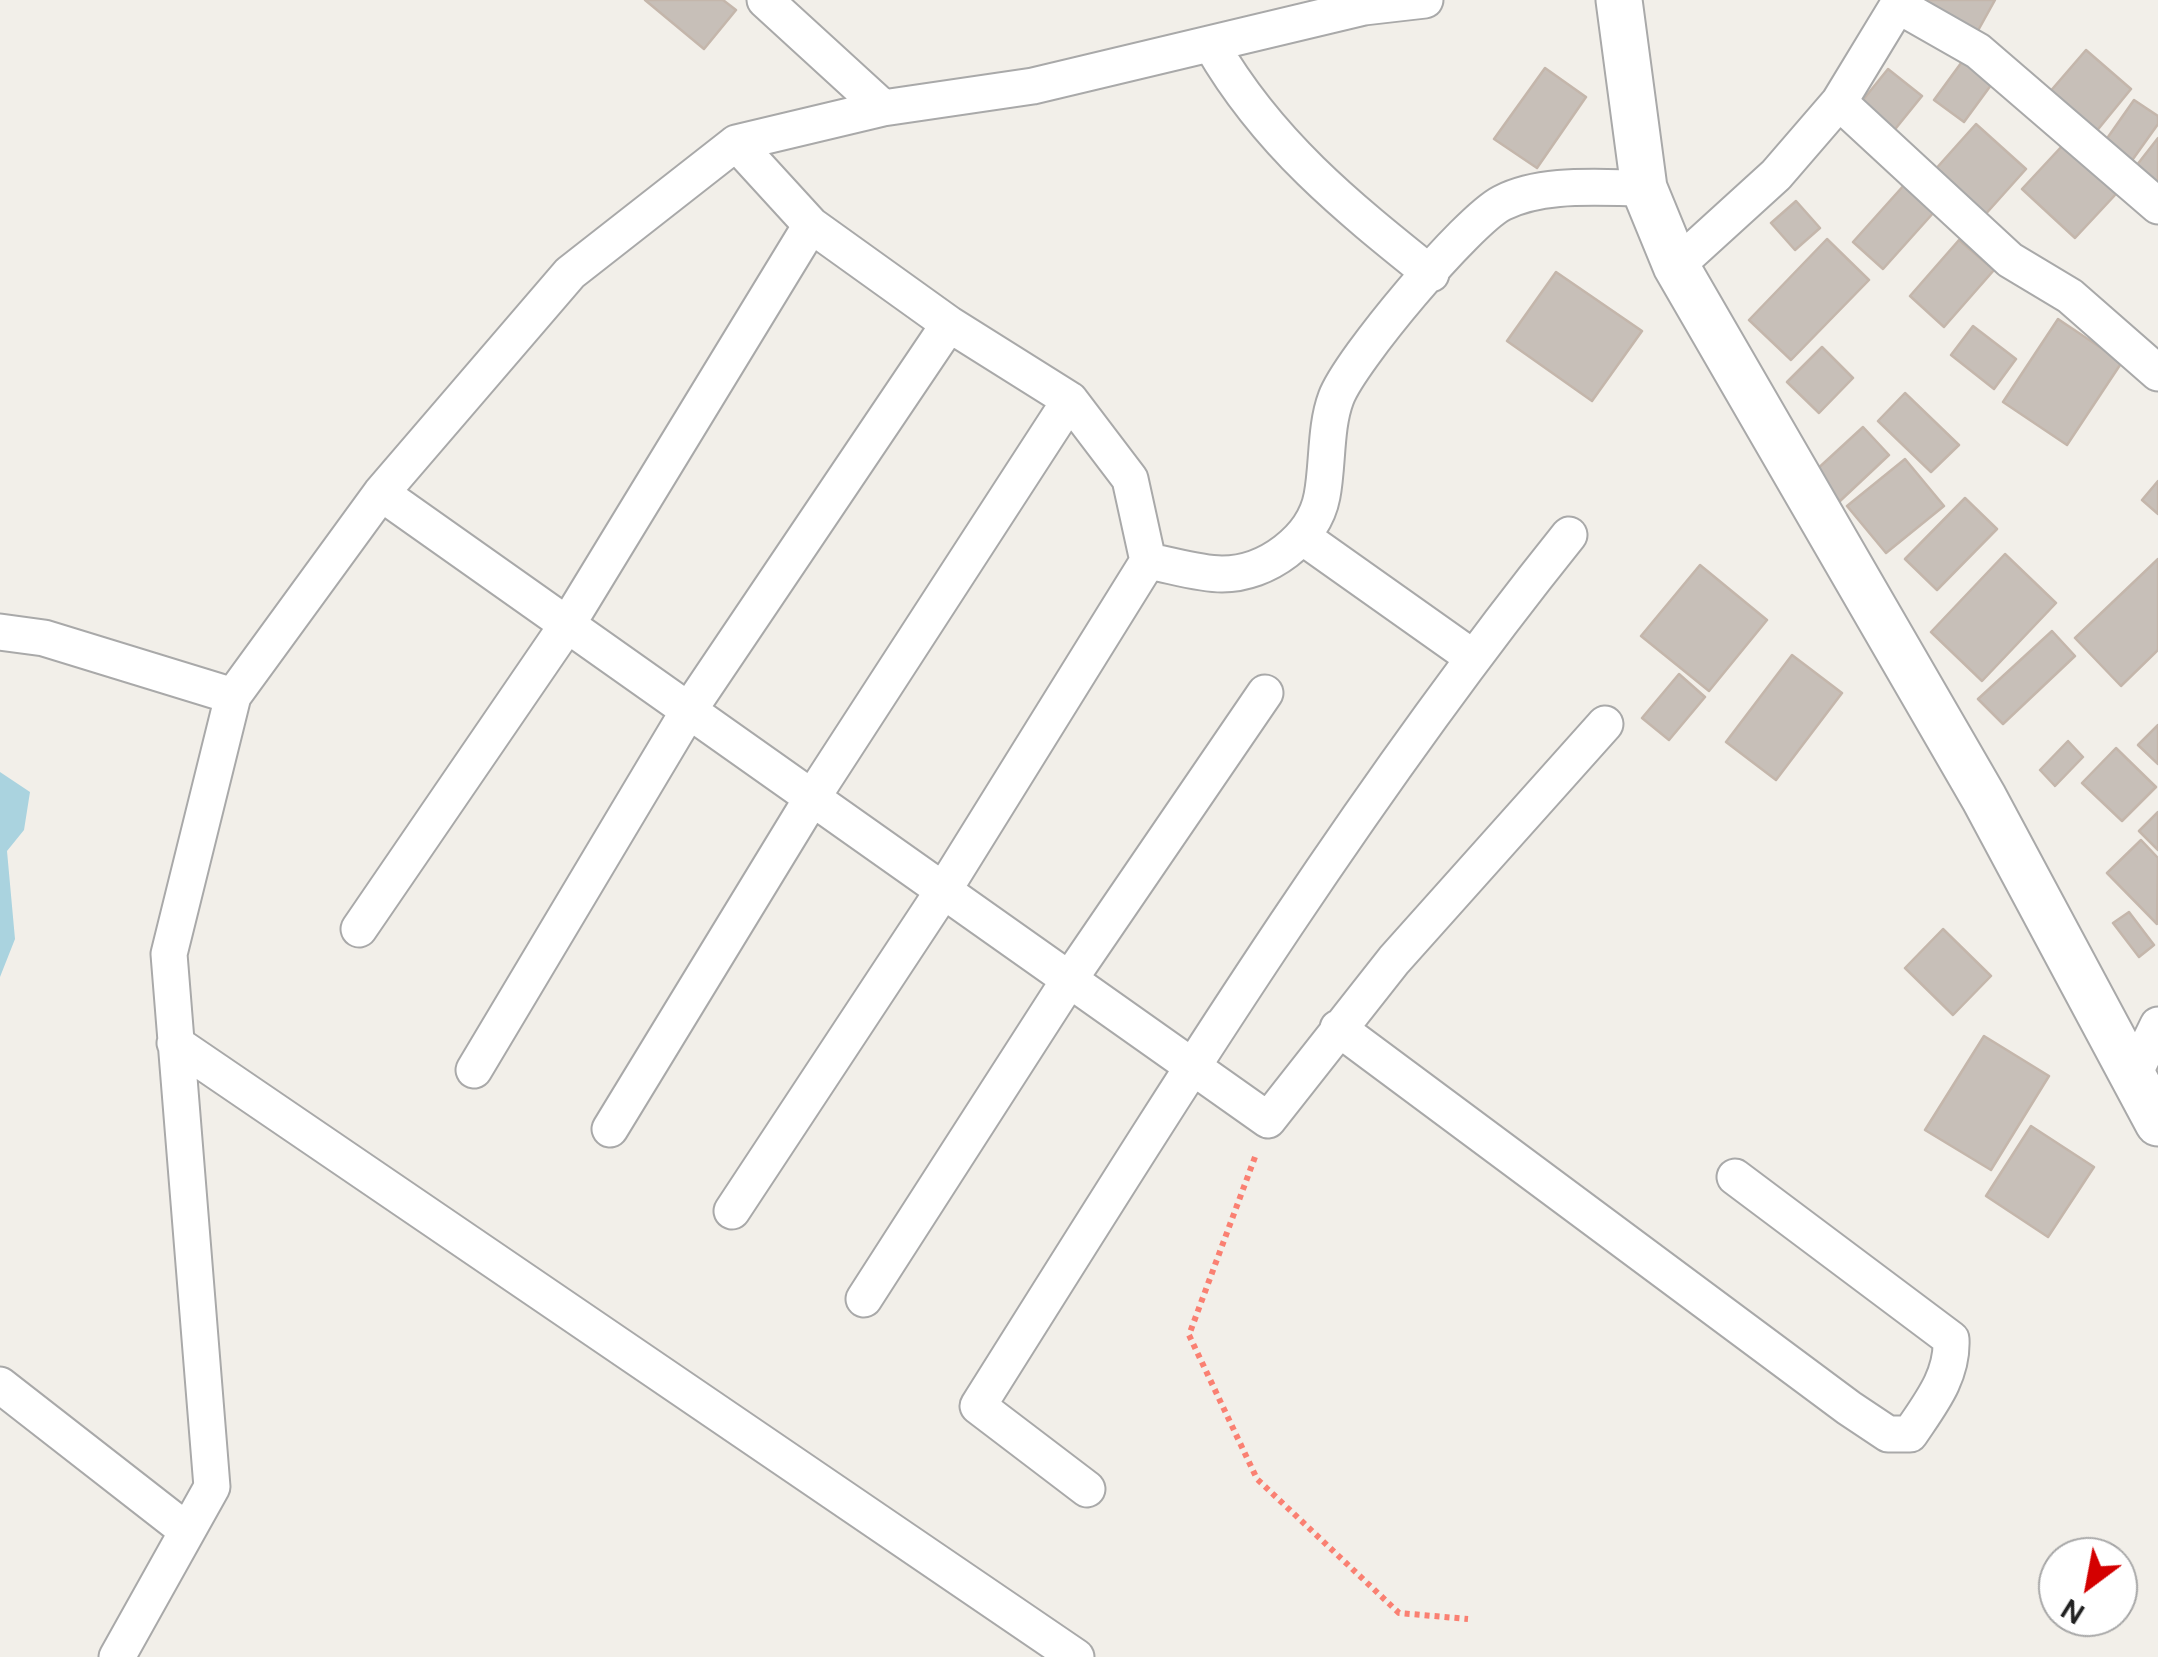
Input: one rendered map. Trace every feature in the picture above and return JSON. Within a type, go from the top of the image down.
[{"type":"street","points":[[765,0],[882,108]]},
{"type":"street","points":[[117,1657],[212,1487],[170,954],[232,696],[380,494],[570,274],[736,143],[882,108],[1033,86],[1364,7],[1425,0]]},
{"type":"street","points":[[1619,0],[1644,188],[1676,266],[1984,798],[2158,1123]]},
{"type":"street","points":[[1676,266],[1776,176],[1839,102],[1900,3],[1978,50],[2158,206]]},
{"type":"street","points":[[1212,46],[1233,84],[1321,186],[1432,274]]},
{"type":"street","points":[[1839,102],[2010,260],[2070,296],[2158,374]]},
{"type":"street","points":[[732,1211],[943,890],[1148,560],[1130,478],[1070,400],[950,324],[811,225],[736,143]]},
{"type":"street","points":[[1148,560],[1224,574],[1266,563],[1304,538],[1322,500],[1336,398],[1379,332],[1432,274],[1466,229],[1504,202],[1563,188],[1644,188]]},
{"type":"street","points":[[360,929],[567,625],[811,225]]},
{"type":"street","points":[[474,1070],[689,710],[950,324]]},
{"type":"street","points":[[610,1128],[812,798],[1070,400]]},
{"type":"street","points":[[380,494],[1268,1120],[1338,1028],[1606,724]]},
{"type":"street","points":[[1087,1489],[978,1406],[1192,1067],[1472,656],[1569,535]]},
{"type":"street","points":[[1304,538],[1472,656]]},
{"type":"street","points":[[0,632],[44,638],[232,696]]},
{"type":"street","points":[[864,1299],[1070,980],[1264,693]]},
{"type":"street","points":[[2132,1078],[2158,1024]]},
{"type":"street","points":[[1338,1028],[1849,1408],[1888,1434],[1910,1434],[1945,1380],[1952,1359],[1951,1338],[1735,1176]]},
{"type":"street","points":[[175,1043],[1076,1657]]},
{"type":"street","points":[[0,1385],[186,1530]]},
{"type":"path","points":[[1268,1120],[1188,1335],[1257,1478],[1399,1613],[1468,1619]]},
{"type":"water","points":[[0,772],[30,792],[24,830],[7,851],[15,939],[0,977]]},
{"type":"building","points":[[645,0],[723,0],[736,10],[704,49]]},
{"type":"building","points":[[1910,0],[1995,0],[1975,36]]},
{"type":"building","points":[[2086,50],[2131,89],[2095,133],[2048,94]]},
{"type":"building","points":[[1964,59],[1994,81],[1964,122],[1934,100]]},
{"type":"building","points":[[1545,68],[1586,97],[1537,168],[1494,139]]},
{"type":"building","points":[[1888,69],[1922,96],[1892,133],[1858,106]]},
{"type":"building","points":[[2134,100],[2158,116],[2158,124],[2128,166],[2101,147]]},
{"type":"building","points":[[1976,124],[2026,169],[1983,217],[1933,172]]},
{"type":"building","points":[[2158,138],[2158,189],[2133,170]]},
{"type":"building","points":[[2063,145],[2116,194],[2075,238],[2022,189]]},
{"type":"building","points":[[1905,184],[1935,211],[1883,269],[1853,242]]},
{"type":"building","points":[[1796,201],[1820,228],[1795,250],[1771,223]]},
{"type":"building","points":[[1827,239],[1869,280],[1791,360],[1749,320]]},
{"type":"building","points":[[1959,240],[1994,270],[1944,327],[1910,296]]},
{"type":"building","points":[[1556,272],[1642,331],[1592,401],[1507,341]]},
{"type":"building","points":[[2058,319],[2122,362],[2067,445],[2003,402]]},
{"type":"building","points":[[1973,326],[2016,359],[1994,389],[1951,355]]},
{"type":"building","points":[[1822,347],[1853,378],[1819,413],[1787,382]]},
{"type":"building","points":[[1905,393],[1959,445],[1931,472],[1878,421]]},
{"type":"building","points":[[1863,427],[1889,455],[1840,501],[1813,473]]},
{"type":"building","points":[[1905,459],[1944,506],[1886,553],[1847,506]]},
{"type":"building","points":[[2158,481],[2158,514],[2142,500]]},
{"type":"building","points":[[1965,498],[1997,529],[1937,590],[1905,559]]},
{"type":"building","points":[[2005,554],[2056,603],[1982,681],[1931,632]]},
{"type":"building","points":[[2158,559],[2158,650],[2121,686],[2075,638]]},
{"type":"building","points":[[1700,565],[1767,620],[1709,691],[1641,636]]},
{"type":"building","points":[[2052,631],[2075,656],[2003,724],[1978,699]]},
{"type":"building","points":[[1792,655],[1842,693],[1776,780],[1726,742]]},
{"type":"building","points":[[1679,674],[1705,697],[1669,740],[1642,718]]},
{"type":"building","points":[[2158,725],[2158,764],[2138,745]]},
{"type":"building","points":[[2068,741],[2083,757],[2055,786],[2040,770]]},
{"type":"building","points":[[2116,748],[2156,787],[2122,821],[2082,783]]},
{"type":"building","points":[[2158,812],[2158,850],[2139,831]]},
{"type":"building","points":[[2141,840],[2158,858],[2157,924],[2107,873]]},
{"type":"building","points":[[2129,912],[2154,945],[2139,957],[2113,923]]},
{"type":"building","points":[[1943,929],[1991,976],[1953,1015],[1905,968]]},
{"type":"building","points":[[1984,1036],[2049,1076],[1991,1170],[1925,1130]]},
{"type":"building","points":[[2031,1126],[2094,1167],[2048,1237],[1986,1196]]}]
